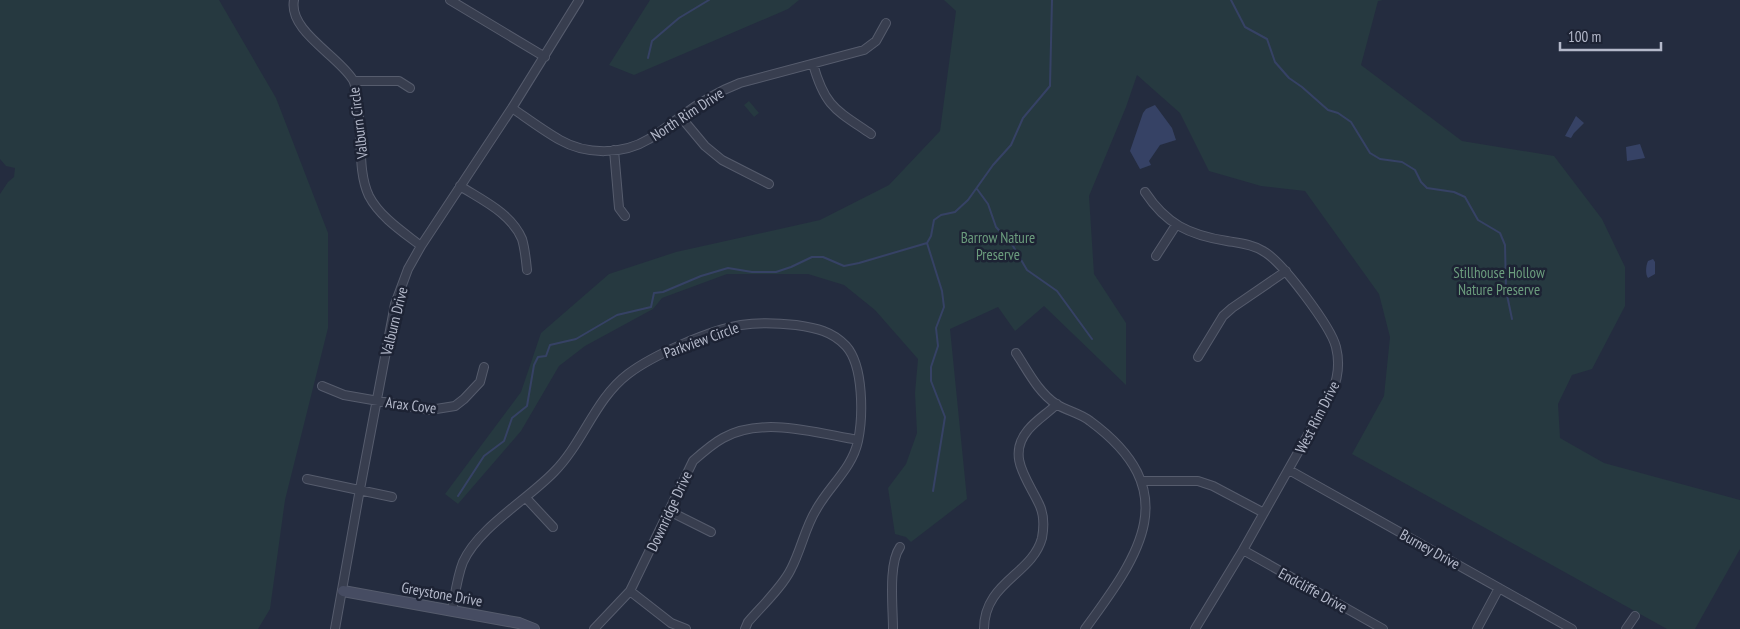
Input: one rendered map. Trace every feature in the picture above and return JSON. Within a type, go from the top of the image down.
[{"type":"street","name":"Valburn Circle","points":[[294,0],[293,5],[297,21],[354,81],[360,119],[364,177],[369,196],[381,213],[420,246]]},
{"type":"street","points":[[450,0],[545,57]]},
{"type":"street","name":"Valburn Drive","points":[[336,629],[395,304],[408,269],[420,246],[545,57],[579,0]]},
{"type":"street","name":"North Rim Drive","points":[[512,108],[567,143],[591,150],[614,150],[634,146],[649,140],[680,116],[722,90],[740,83],[864,50],[876,40],[886,23]]},
{"type":"street","points":[[813,64],[819,85],[826,98],[836,109],[871,134]]},
{"type":"street","points":[[354,81],[399,81],[410,88]]},
{"type":"street","points":[[680,116],[705,146],[722,160],[769,184]]},
{"type":"street","points":[[614,150],[619,208],[625,216]]},
{"type":"street","points":[[460,186],[504,214],[515,226],[522,240],[527,270]]},
{"type":"street","name":"West Rim Drive","points":[[1145,192],[1153,204],[1176,225],[1194,234],[1208,238],[1250,245],[1274,258],[1286,271],[1333,337],[1336,348],[1338,371],[1332,392],[1198,628]]},
{"type":"street","points":[[1156,256],[1176,225]]},
{"type":"street","points":[[1198,356],[1222,316],[1286,271]]},
{"type":"street","name":"Parkview Circle","points":[[452,612],[460,572],[469,551],[485,532],[554,473],[572,452],[612,390],[628,374],[654,357],[739,325],[772,323],[817,328],[833,336],[847,347],[855,362],[860,384],[858,440],[851,461],[812,517],[791,570],[748,622],[745,629]]},
{"type":"street","points":[[1016,353],[1045,395],[1057,404],[1089,420],[1105,433],[1128,456],[1142,481],[1145,498],[1145,516],[1140,541],[1126,570],[1085,629]]},
{"type":"street","name":"Arax Cove","points":[[322,386],[344,395],[430,410],[455,406],[480,382],[484,367]]},
{"type":"street","points":[[984,629],[985,614],[989,602],[1029,560],[1041,540],[1044,527],[1042,515],[1039,505],[1024,478],[1019,456],[1020,448],[1028,430],[1057,404]]},
{"type":"street","name":"Downridge Drive","points":[[594,629],[630,591],[693,461],[708,448],[736,432],[753,427],[777,427],[858,440]]},
{"type":"street","name":"Burney Drive","points":[[1289,470],[1572,629]]},
{"type":"street","points":[[307,479],[392,497]]},
{"type":"street","points":[[1142,481],[1198,481],[1213,486],[1264,513]]},
{"type":"street","points":[[526,498],[553,527]]},
{"type":"street","points":[[669,511],[711,532]]},
{"type":"street","points":[[893,629],[893,566],[895,555],[900,547]]},
{"type":"street","name":"Endcliffe Drive","points":[[1243,550],[1383,629]]},
{"type":"street","points":[[1477,629],[1499,588]]},
{"type":"street","name":"Greystone Drive","points":[[343,591],[519,623],[534,629]]},
{"type":"street","points":[[630,591],[672,623],[686,629]]},
{"type":"street","points":[[1626,629],[1635,616]]},
{"type":"green space","points":[[0,0],[219,0],[276,98],[328,233],[328,328],[285,500],[270,609],[258,629],[0,629],[0,194],[14,177],[15,168],[6,166],[0,159]]},
{"type":"green space","points":[[650,0],[799,0],[788,9],[634,75],[609,65]]},
{"type":"green space","points":[[944,0],[1383,0],[1378,1],[1361,65],[1462,141],[1554,156],[1602,219],[1625,267],[1625,306],[1592,369],[1572,375],[1558,404],[1560,438],[1604,463],[1740,500],[1740,549],[1695,629],[1667,629],[1352,454],[1384,396],[1390,337],[1379,294],[1305,191],[1261,186],[1209,171],[1180,113],[1137,75],[1126,107],[1089,196],[1094,274],[1126,323],[1126,385],[1044,306],[1015,331],[998,307],[950,329],[967,499],[911,542],[906,537],[895,534],[888,488],[906,464],[917,433],[915,393],[918,359],[875,310],[844,285],[808,274],[727,274],[662,298],[653,309],[585,346],[559,366],[521,431],[458,504],[445,494],[521,392],[541,333],[609,274],[676,252],[820,220],[889,185],[940,131],[956,11]]},
{"type":"green space","points":[[749,101],[759,113],[754,117],[744,105]]},
{"type":"water","points":[[1155,105],[1172,128],[1176,140],[1160,145],[1149,161],[1151,165],[1140,169],[1130,151],[1143,113],[1146,109]]},
{"type":"water","points":[[1576,116],[1584,123],[1571,138],[1565,136]]},
{"type":"water","points":[[1640,144],[1645,158],[1627,161],[1626,147]]},
{"type":"water","points":[[1653,259],[1655,262],[1655,274],[1648,278],[1646,272],[1648,261]]},
{"type":"waterway","points":[[648,58],[652,41],[679,18],[709,0]]},
{"type":"waterway","points":[[458,496],[484,456],[504,441],[512,418],[527,406],[534,365],[538,357],[546,356],[550,345],[576,339],[617,315],[651,307],[654,293],[663,292],[701,276],[728,268],[752,272],[776,272],[812,257],[823,257],[844,266],[927,243],[931,236],[934,220],[941,215],[955,212],[968,200],[993,165],[1011,145],[1023,118],[1050,86],[1052,0]]},
{"type":"waterway","points":[[1231,0],[1245,27],[1267,39],[1275,62],[1289,78],[1328,110],[1338,113],[1351,122],[1370,153],[1380,159],[1402,162],[1415,170],[1421,182],[1427,188],[1454,192],[1465,197],[1478,220],[1500,233],[1505,245],[1506,290],[1512,319]]},
{"type":"waterway","points":[[977,189],[988,204],[996,227],[1013,246],[1027,270],[1057,291],[1092,339]]},
{"type":"waterway","points":[[927,243],[942,291],[944,307],[936,328],[938,346],[931,367],[931,381],[945,417],[933,491]]},
{"type":"park label","name":"Barrow Nature Preserve","points":[[998,246]]},
{"type":"park label","name":"Stillhouse Hollow Nature Preserve","points":[[1499,280]]}]
